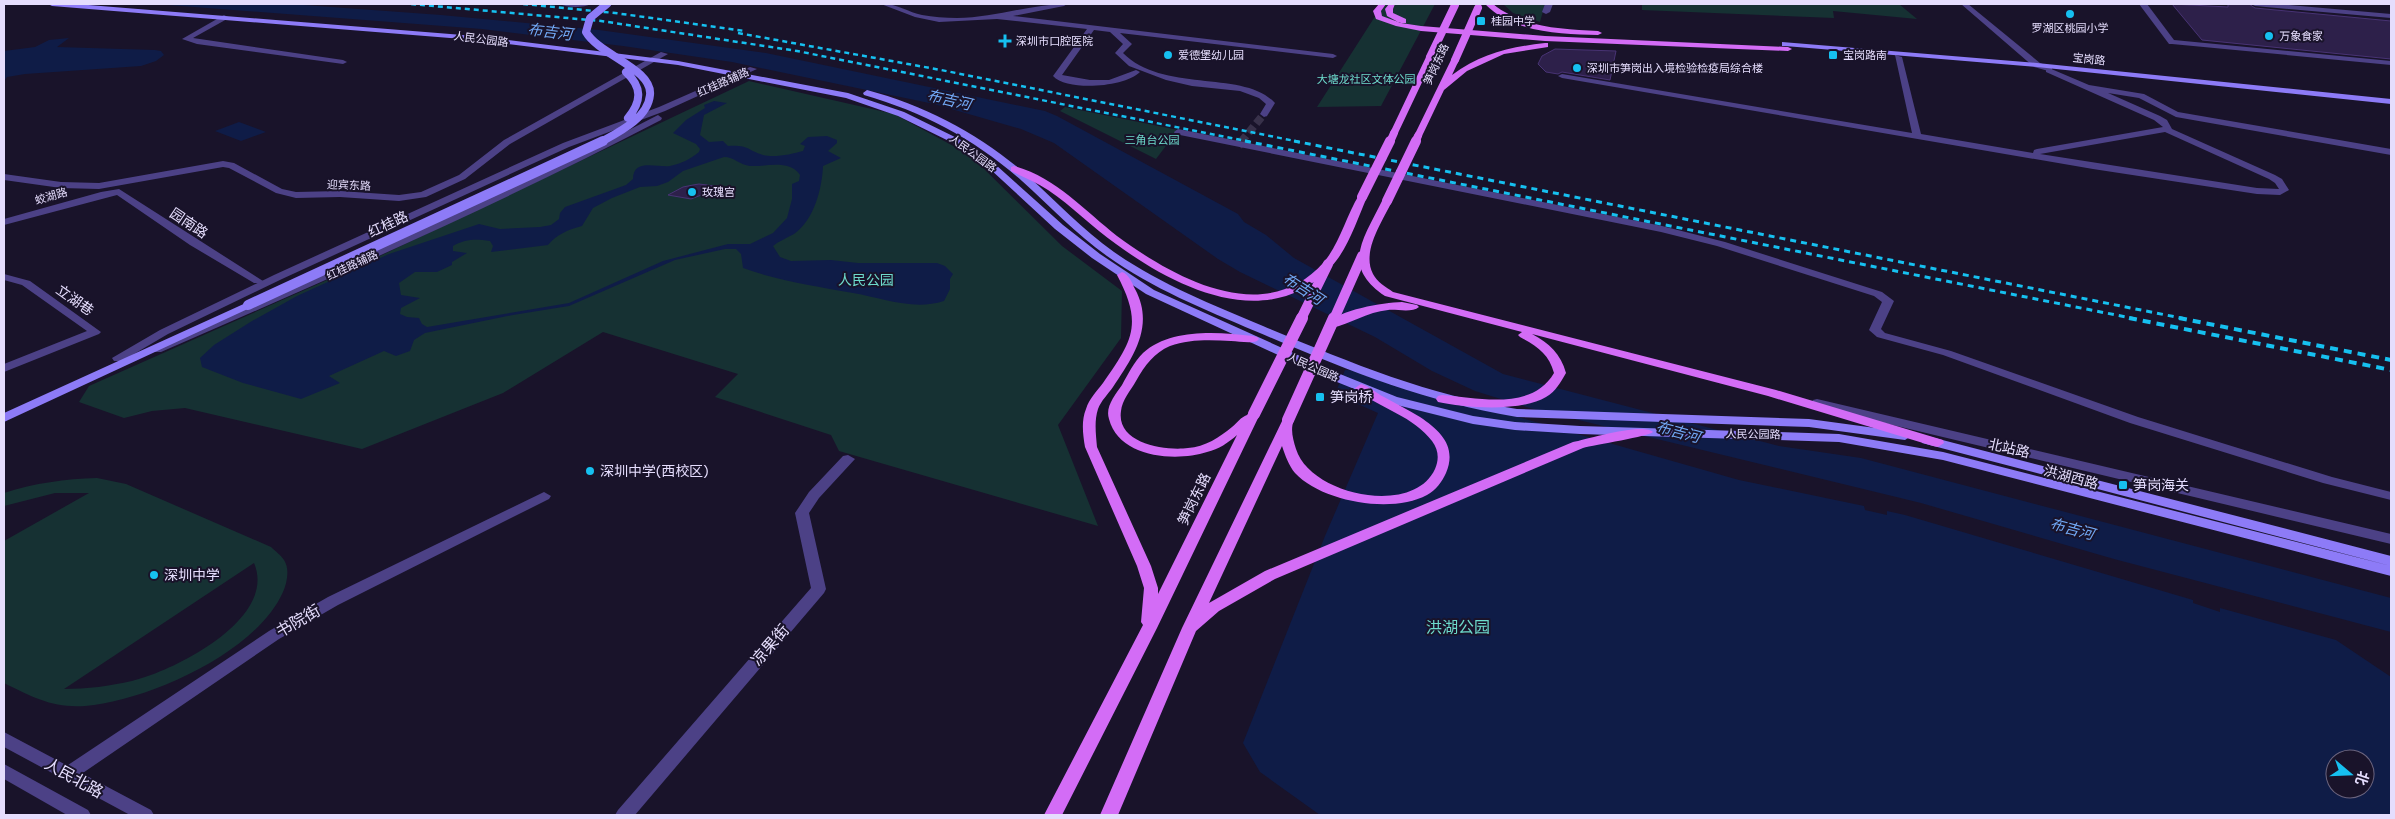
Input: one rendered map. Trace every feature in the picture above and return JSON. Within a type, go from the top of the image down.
[{"type":"main road","name":"人民公园路","points":[[52,4],[449,35],[655,60],[742,74],[859,99],[901,114],[946,134],[993,167],[1059,227],[1122,275],[1172,303],[1361,388],[1428,410],[1473,420],[1548,429],[1646,432],[1837,432]]},
{"type":"main road","name":"人民公园路","points":[[113,4],[458,30],[664,54],[754,69],[858,90],[914,109],[962,132],[1014,169],[1074,225],[1134,271],[1190,299],[1349,367],[1411,390],[1501,411],[1545,416],[1837,432]]},
{"type":"main road","name":"红桂路","points":[[4,418],[122,360],[585,145],[627,118],[638,105],[640,96],[639,85],[624,70],[590,49],[577,33],[580,21],[599,4]]},
{"type":"main road","name":"红桂路","points":[[245,303],[593,146],[640,116],[648,103],[649,85],[636,71],[596,45],[586,32],[590,18],[607,4]]},
{"type":"main road","points":[[1382,4],[1377,11],[1379,17],[1390,22],[1414,27],[1556,40],[1786,46]]},
{"type":"main road","points":[[1392,4],[1388,10],[1390,14],[1398,19],[1478,29],[1546,35],[1786,46]]},
{"type":"main road","points":[[1489,4],[1495,10],[1514,20],[1544,28],[1580,32],[1632,34]]},
{"type":"main road","name":"笋岗东路","points":[[1053,815],[1149,628],[1456,5]]},
{"type":"main road","name":"笋岗东路","points":[[1362,256],[1455,60],[1478,6]]},
{"type":"main road","points":[[1681,35],[1786,46]]},
{"type":"main road","points":[[1441,89],[1475,61],[1514,49],[1554,45],[1786,46]]},
{"type":"main road","name":"宝岗路","points":[[1786,46],[1898,57],[2049,68],[2391,102]]},
{"type":"main road","name":"宝岗路","points":[[1786,46],[2037,65],[2049,68],[2391,106]]},
{"type":"main road","points":[[1014,169],[1055,190],[1119,242],[1172,274],[1215,294],[1262,298],[1278,296],[1297,289],[1328,264]]},
{"type":"main road","points":[[1362,256],[1368,277],[1381,290],[1401,298],[1475,319],[1772,393],[1938,442]]},
{"type":"main road","points":[[1109,815],[1190,628],[1286,424],[1362,256]]},
{"type":"main road","points":[[1122,275],[1134,294],[1137,304],[1140,319],[1138,332],[1133,347],[1092,408],[1088,426],[1091,448],[1144,566],[1151,588],[1149,628]]},
{"type":"main road","points":[[1331,325],[1363,310],[1395,305],[1422,308],[1475,319],[1518,333],[1538,342],[1547,348],[1560,373],[1552,388],[1529,400],[1501,403],[1442,398]]},
{"type":"main road","points":[[1253,339],[1221,336],[1179,341],[1161,347],[1147,356],[1131,379],[1115,406],[1115,420],[1120,432],[1134,443],[1155,451],[1177,453],[1199,451],[1219,443],[1254,414]]},
{"type":"main road","name":"红桂路","points":[[4,410],[122,360]]},
{"type":"main road","points":[[1286,424],[1288,446],[1301,471],[1310,480],[1340,494],[1386,500],[1403,498],[1420,492],[1433,483],[1442,471],[1444,457],[1440,443],[1431,432],[1418,422],[1372,397],[1361,388]]},
{"type":"main road","name":"洪湖西路","points":[[1837,432],[1873,430],[1938,442],[2391,561]]},
{"type":"main road","points":[[1190,628],[1214,607],[1270,575],[1578,445],[1608,437],[1646,432]]},
{"type":"main road","name":"洪湖西路","points":[[1837,432],[1944,456],[2391,571]]},
{"type":"street","points":[[564,4],[587,4]]},
{"type":"street","points":[[885,4],[916,16],[956,20],[1064,4]]},
{"type":"street","points":[[1546,12],[1549,4]]},
{"type":"street","points":[[1964,4],[2037,65]]},
{"type":"street","points":[[1975,4],[2049,68],[2157,118],[2167,125],[2167,130]]},
{"type":"street","points":[[2143,4],[2172,42],[2391,63]]},
{"type":"street","points":[[2256,4],[2391,16]]},
{"type":"street","points":[[1014,5],[1024,11]]},
{"type":"street","points":[[1043,8],[1065,25]]},
{"type":"street","points":[[991,16],[1333,56]]},
{"type":"street","points":[[224,17],[186,39],[343,62]]},
{"type":"street","points":[[1092,28],[1057,76],[1061,79],[1095,84],[1127,78],[1136,72]]},
{"type":"street","points":[[1113,30],[1128,44],[1119,53],[1123,59],[1181,82],[1245,90],[1263,96],[1271,103],[1264,114]]},
{"type":"street","name":"迎宾东路","points":[[4,177],[61,185],[99,186],[223,164],[231,165],[279,191],[296,196],[340,194],[409,198],[429,193],[450,184],[470,172],[507,142],[664,54]]},
{"type":"street","points":[[1898,57],[1917,136]]},
{"type":"street","name":"红桂路辅路","points":[[245,303],[501,174],[583,138],[676,104],[754,69]]},
{"type":"street","name":"红桂路辅路","points":[[245,303],[527,183],[615,142],[671,110],[742,74]]},
{"type":"street","points":[[1562,76],[2093,166],[2257,191],[2280,192],[2284,190],[2279,181],[2272,176],[2167,130],[2026,154]]},
{"type":"street","points":[[2087,87],[2141,96],[2176,114],[2391,152]]},
{"type":"street","points":[[1178,132],[1238,145],[1304,156],[1363,170],[1580,211],[1722,244],[1878,294],[1888,301],[1875,330],[1880,335],[1947,353],[2160,428],[2328,480],[2391,496]]},
{"type":"street","points":[[2066,148],[2065,151],[2068,157],[2093,166]]},
{"type":"street","name":"园南路","points":[[104,194],[119,192],[194,243],[258,281]]},
{"type":"street","name":"蛟湖路","points":[[4,222],[104,194]]},
{"type":"street","name":"立湖巷","points":[[4,276],[26,283],[95,332],[4,368]]},
{"type":"street","name":"北站路","points":[[1772,393],[2391,539]]},
{"type":"street","name":"凉果街","points":[[624,815],[819,589],[802,514],[814,495],[848,458]]},
{"type":"street","name":"书院街","points":[[68,774],[274,635],[333,601],[544,496]]},
{"type":"street","name":"人民北路","points":[[4,739],[145,815]]},
{"type":"street","name":"人民北路","points":[[4,772],[82,815]]},
{"type":"green space","name":"大塘龙社区文体公园","points":[[1383,4],[1435,4],[1381,106],[1317,107]]},
{"type":"green space","points":[[1503,4],[1545,4],[1540,22],[1513,13]]},
{"type":"green space","points":[[1642,4],[1899,4],[1917,19],[1833,11],[1834,18],[1642,10]]},
{"type":"green space","name":"人民公园","points":[[749,81],[894,114],[970,155],[1062,246],[1122,291],[1121,338],[1058,425],[1098,526],[839,451],[831,435],[715,397],[738,374],[603,332],[503,393],[362,449],[185,408],[152,411],[124,418],[79,402],[89,386],[363,264]]},
{"type":"green space","name":"三角台公园","points":[[1065,107],[1178,130],[1156,159],[1060,111]]},
{"type":"green space","name":"深圳中学","points":[[97,478],[126,484],[271,547],[286,564],[287,580],[283,592],[270,613],[251,633],[228,652],[202,668],[146,692],[119,700],[94,705],[69,706],[47,702],[4,683],[4,541],[89,493],[55,493],[4,506],[4,493],[39,484]],"holes":[[[254,563],[257,584],[251,604],[237,622],[218,639],[195,654],[172,666],[132,681],[98,687],[64,689]]]},
{"type":"water","name":"布吉河","points":[[155,4],[290,4],[441,15],[599,30],[766,53],[1045,111],[1238,214],[1244,222],[1266,235],[1294,258],[1503,374],[1779,446],[1861,458],[2391,598],[2391,632],[2114,559],[1921,503],[1533,409],[1475,391],[1432,371],[1375,337],[1240,272],[1218,259],[1054,143],[1021,129],[934,104],[732,62],[623,46],[482,29]]},
{"type":"water","points":[[69,38],[57,47],[155,50],[161,51],[164,55],[156,61],[141,66],[25,74],[7,77],[4,81],[4,51],[35,47],[49,40]]},
{"type":"water","points":[[714,101],[727,103],[704,115],[700,135],[709,142],[723,141],[728,146],[744,147],[763,155],[773,156],[803,151],[805,146],[800,144],[808,137],[827,136],[837,140],[837,143],[828,151],[841,158],[823,166],[819,194],[807,221],[794,234],[773,246],[780,257],[791,261],[831,260],[858,263],[937,263],[945,266],[953,274],[950,279],[950,289],[944,301],[921,305],[898,303],[784,280],[743,268],[741,254],[736,249],[725,249],[675,260],[569,306],[425,333],[414,340],[410,351],[396,356],[384,351],[329,376],[340,383],[301,399],[243,383],[202,367],[200,358],[214,345],[252,321],[297,296],[389,254],[479,224],[500,229],[551,225],[559,219],[560,213],[565,207],[626,185],[633,179],[637,168],[647,165],[670,166],[689,159],[699,152],[700,149],[696,144],[673,133],[686,120],[705,108],[704,105]],"holes":[[[728,157],[750,166],[784,165],[795,170],[800,175],[799,181],[792,184],[792,199],[787,218],[773,233],[750,244],[728,244],[663,261],[569,303],[427,327],[422,324],[419,318],[400,314],[401,308],[420,298],[401,295],[399,283],[415,272],[437,272],[452,265],[452,262],[467,253],[453,251],[453,246],[471,240],[490,241],[493,246],[491,252],[548,245],[563,233],[582,226],[593,208],[612,198],[640,187],[657,186],[668,182],[683,171]]]},
{"type":"water","points":[[239,122],[266,132],[241,141],[215,131]]},
{"type":"water","name":"洪湖公园","points":[[1345,370],[1371,371],[1409,386],[1739,480],[1864,506],[1865,510],[1887,515],[1887,511],[1905,515],[2193,600],[2193,603],[2220,612],[2220,608],[2336,640],[2391,677],[2391,815],[1320,815],[1260,772],[1243,743],[1325,536],[1378,413],[1335,394]]},
{"type":"building","name":"万象食家","points":[[2172,4],[2228,7],[2228,4],[2249,4],[2255,8],[2391,21],[2391,59],[2202,40]]},
{"type":"building","name":"深圳市笋岗出入境检验检疫局综合楼","points":[[1555,49],[1616,51],[1610,80],[1562,72],[1558,74],[1546,72],[1538,64],[1542,56]]},
{"type":"building","name":"玫瑰宫","points":[[699,184],[722,187],[691,199],[668,195],[683,187]]},
{"type":"tunnel","points":[[1241,142],[1264,114]]},
{"type":"tunnel","points":[[1238,145],[1241,142]]},
{"type":"railway","points":[[411,4],[601,21],[797,51],[1251,142]]},
{"type":"railway","points":[[523,4],[615,13],[745,31]]},
{"type":"railway","points":[[738,33],[941,70],[1300,142]]},
{"type":"railway","points":[[1245,141],[2136,319]]},
{"type":"railway","points":[[1294,141],[2186,319]]},
{"type":"railway","points":[[2129,318],[2391,370]]},
{"type":"railway","points":[[2179,318],[2391,360]]},
{"type":"place","name":"罗湖区桃园小学","points":[[2070,14]]},
{"type":"place","name":"桂园中学","points":[[1481,21]]},
{"type":"place","name":"万象食家","points":[[2269,36]]},
{"type":"place","name":"深圳市口腔医院","points":[[1005,41]]},
{"type":"place","name":"爱德堡幼儿园","points":[[1168,55]]},
{"type":"place","name":"宝岗路南","points":[[1833,55]]},
{"type":"place","name":"深圳市笋岗出入境检验检疫局综合楼","points":[[1577,68]]},
{"type":"place","name":"玫瑰宫","points":[[692,192]]},
{"type":"place","name":"笋岗桥","points":[[1320,397]]},
{"type":"place","name":"深圳中学(西校区)","points":[[590,471]]},
{"type":"place","name":"笋岗海关","points":[[2123,485]]},
{"type":"place","name":"深圳中学","points":[[154,575]]}]
